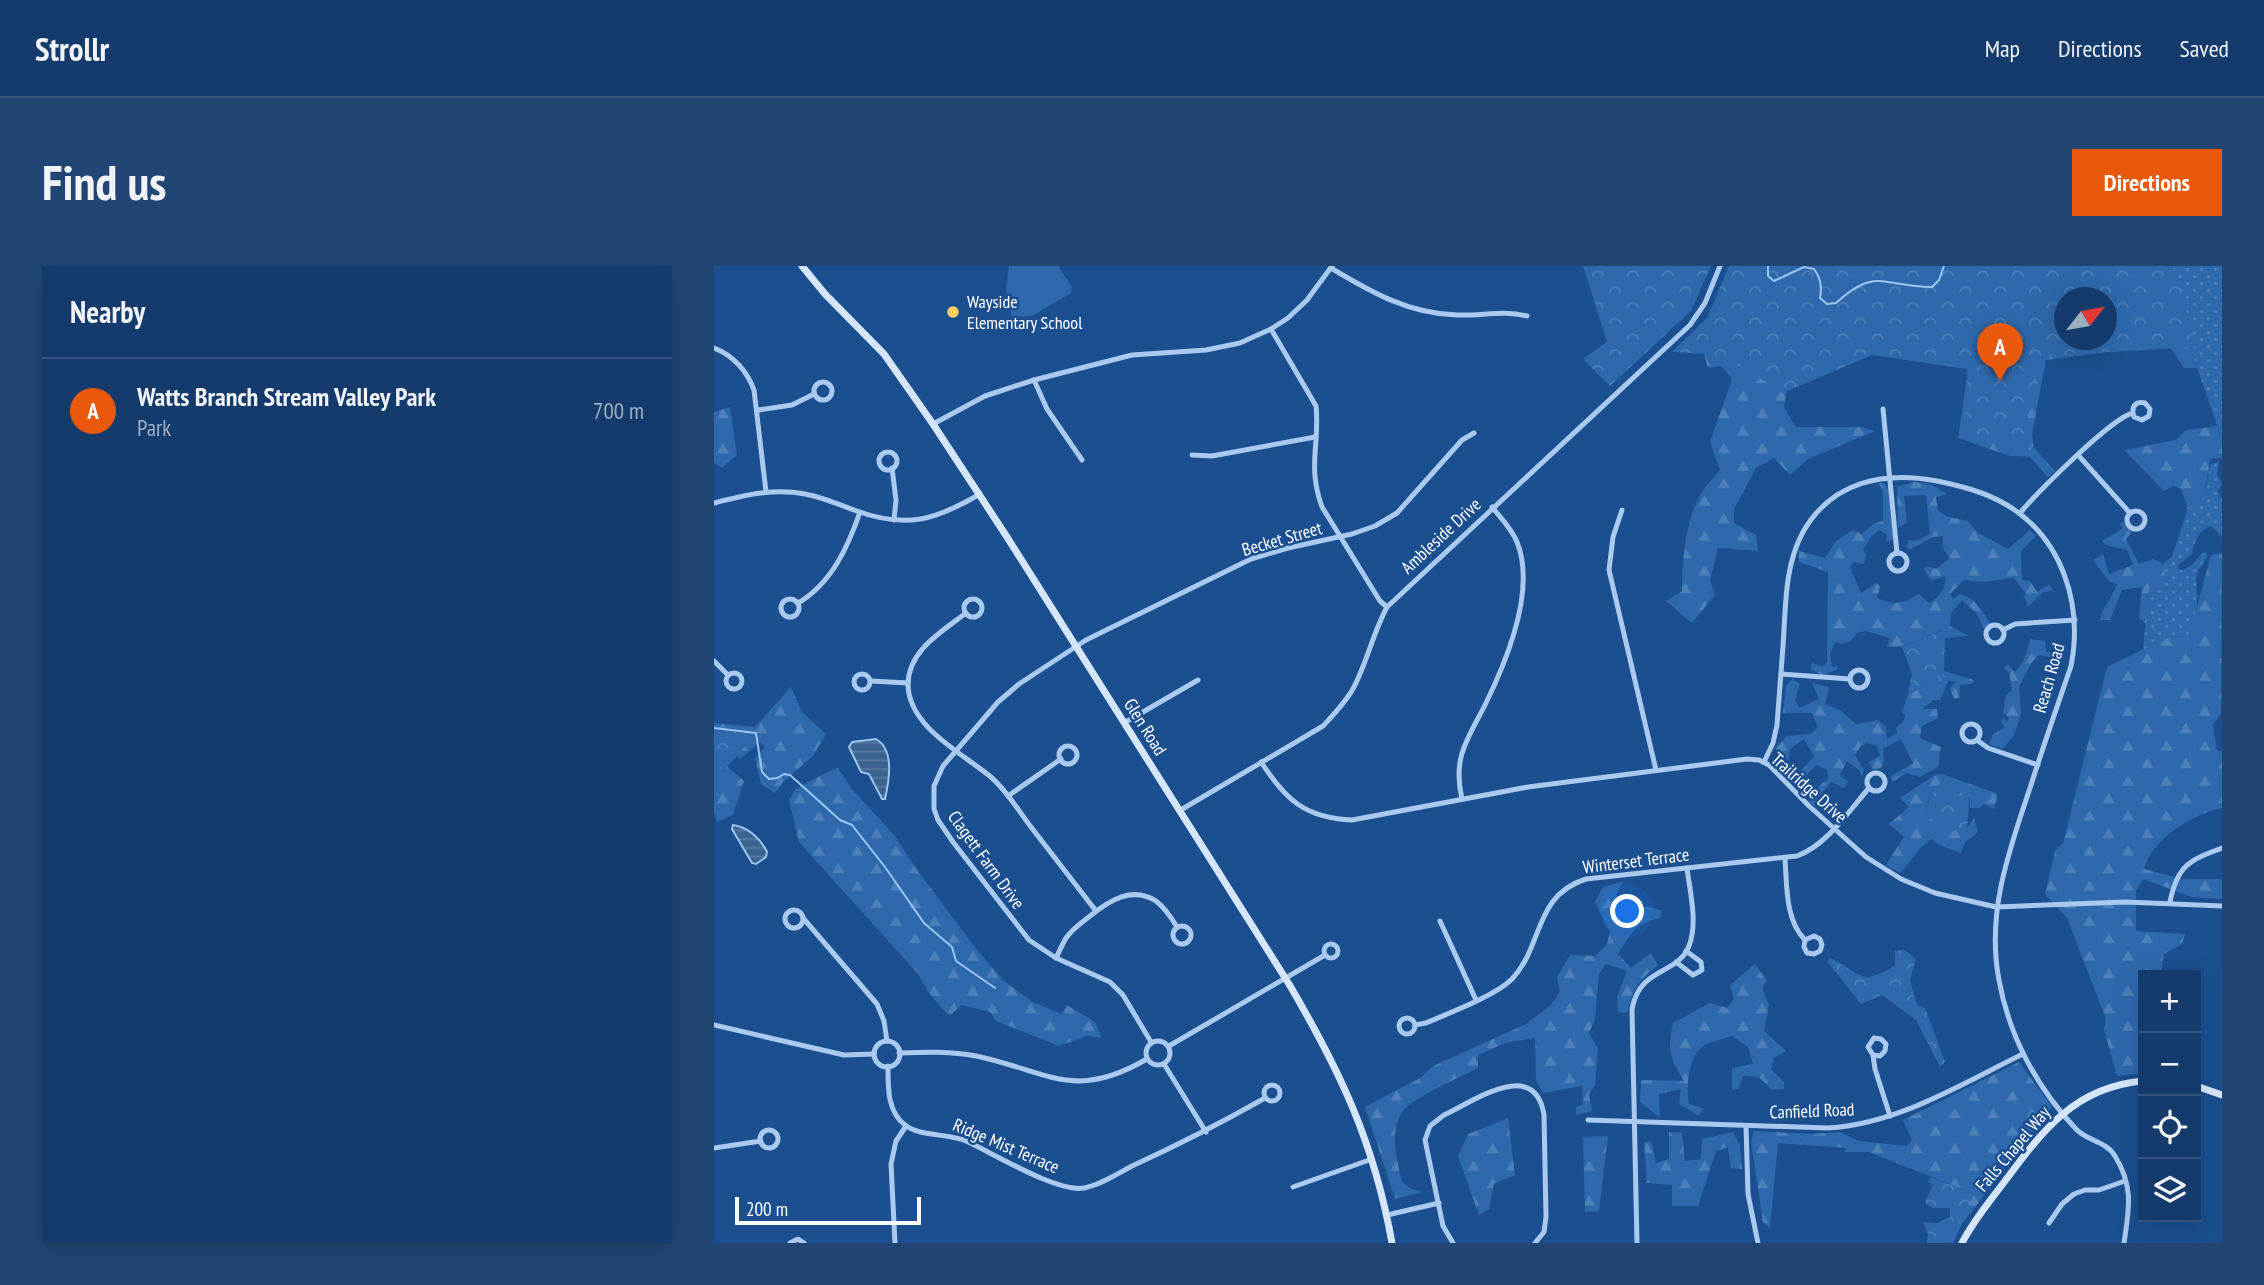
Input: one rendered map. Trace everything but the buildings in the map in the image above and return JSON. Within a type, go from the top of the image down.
[{"type":"main road","name":"Glen Road","points":[[802,266],[884,355],[933,424],[1285,977],[1333,1060],[1354,1108],[1372,1159],[1392,1243]]},
{"type":"main road","name":"Falls Chapel Way","points":[[1962,1243],[1980,1213],[2036,1140],[2063,1113],[2104,1090],[2138,1082]]},
{"type":"main road","points":[[2201,1088],[2222,1095]]},
{"type":"street","points":[[933,424],[985,396],[1034,380],[1132,355],[1224,347],[1240,343],[1271,329],[1307,300],[1332,267],[1376,295],[1418,310],[1459,316],[1509,311],[1527,316]]},
{"type":"street","name":"Ambleside Drive","points":[[1179,811],[1323,726],[1342,706],[1354,686],[1387,607],[1690,325],[1705,303],[1720,267]]},
{"type":"street","points":[[1271,329],[1316,406],[1313,466],[1317,494],[1340,537],[1380,601],[1387,607]]},
{"type":"street","points":[[714,348],[731,358],[745,372],[754,390],[766,492]]},
{"type":"street","points":[[1034,380],[1047,409],[1082,460]]},
{"type":"street","points":[[758,410],[792,405],[814,394]]},
{"type":"street","points":[[1883,409],[1897,553]]},
{"type":"street","points":[[2020,513],[2035,494],[2121,418],[2133,413]]},
{"type":"street","name":"Becket Street","points":[[1077,647],[1086,640],[1251,559],[1375,526],[1397,513],[1462,440],[1474,433]]},
{"type":"street","points":[[1192,454],[1212,456],[1315,436]]},
{"type":"street","points":[[2078,456],[2130,513]]},
{"type":"street","points":[[892,468],[895,489],[894,520]]},
{"type":"street","name":"Reach Road","points":[[1764,762],[1776,735],[1788,574],[1793,553],[1804,530],[1820,509],[1835,497],[1865,482],[1890,476],[1922,478],[1970,489],[1997,500],[2020,513],[2045,540],[2060,564],[2070,591],[2075,620],[2074,650],[2071,666],[2008,851],[1996,906],[1998,977],[2010,1023],[2023,1054],[2047,1094],[2084,1137],[2110,1150],[2116,1157],[2125,1181]]},
{"type":"street","points":[[714,503],[766,492],[808,494],[860,512],[894,520],[919,521],[954,510],[980,494]]},
{"type":"street","points":[[1462,799],[1458,780],[1460,757],[1505,661],[1516,622],[1522,582],[1523,564],[1517,542],[1492,507]]},
{"type":"street","points":[[1622,510],[1613,537],[1609,570],[1656,769]]},
{"type":"street","points":[[798,603],[808,597],[842,558],[860,512]]},
{"type":"street","points":[[966,613],[922,649],[912,667],[908,682],[912,702],[930,729],[992,779],[1008,796],[1096,911]]},
{"type":"street","points":[[2003,630],[2015,624],[2075,620]]},
{"type":"street","name":"Clagett Farm Drive","points":[[1077,647],[1008,693],[982,718],[943,766],[934,786],[933,796],[938,820],[1018,927],[1040,949],[1110,982],[1123,995],[1151,1042]]},
{"type":"street","points":[[714,661],[728,675]]},
{"type":"street","points":[[1781,674],[1850,679]]},
{"type":"street","points":[[1124,723],[1198,680]]},
{"type":"street","points":[[871,681],[908,682]]},
{"type":"street","points":[[1976,740],[1988,748],[2038,765]]},
{"type":"street","points":[[1008,796],[1061,759]]},
{"type":"street","name":"Trailridge Drive","points":[[1261,762],[1278,788],[1293,802],[1314,814],[1332,819],[1371,818],[1528,787],[1656,769],[1740,759],[1764,762],[1866,857],[1907,882],[1950,898],[1996,906],[2170,902],[2222,906]]},
{"type":"street","name":"Winterset Terrace","points":[[1415,1025],[1426,1023],[1497,990],[1515,976],[1548,906],[1560,892],[1574,883],[1586,879],[1784,859],[1809,850],[1870,788]]},
{"type":"street","points":[[2170,902],[2179,872],[2193,859],[2222,848]]},
{"type":"street","points":[[1784,859],[1792,917],[1795,927],[1805,940]]},
{"type":"street","points":[[1637,1243],[1633,1002],[1648,979],[1676,962],[1686,951],[1693,929],[1687,868]]},
{"type":"street","points":[[1056,958],[1069,934],[1118,897],[1139,894],[1157,902],[1177,927]]},
{"type":"street","points":[[803,918],[877,1004],[884,1021],[887,1041]]},
{"type":"street","points":[[1440,921],[1476,1000]]},
{"type":"street","points":[[1676,962],[1693,975],[1702,970],[1701,962],[1686,951]]},
{"type":"street","points":[[1169,1046],[1325,955]]},
{"type":"street","points":[[714,1025],[844,1055],[874,1054]]},
{"type":"street","points":[[1161,1040],[1169,1046],[1170,1056],[1164,1064],[1154,1065],[1147,1059],[1146,1050],[1151,1042],[1161,1040]]},
{"type":"street","points":[[887,1041],[895,1044],[899,1052],[895,1063],[888,1066],[880,1065],[874,1054],[876,1046],[887,1041]]},
{"type":"street","points":[[899,1052],[974,1056],[1047,1077],[1081,1082],[1118,1074],[1147,1059]]},
{"type":"street","name":"Canfield Road","points":[[1588,1120],[1746,1126],[1838,1127],[1864,1124],[1890,1116],[2023,1054]]},
{"type":"street","points":[[1873,1055],[1890,1116]]},
{"type":"street","points":[[1164,1064],[1206,1132]]},
{"type":"street","points":[[888,1066],[890,1101],[906,1126],[896,1142],[891,1164],[895,1243]]},
{"type":"street","points":[[1453,1243],[1446,1235],[1424,1140],[1430,1126],[1444,1115],[1502,1087],[1520,1085],[1535,1092],[1542,1101],[1544,1115],[1546,1217],[1544,1232],[1535,1243]]},
{"type":"street","name":"Ridge Mist Terrace","points":[[906,1126],[922,1132],[957,1137],[1056,1184],[1077,1189],[1097,1184],[1206,1132],[1265,1098]]},
{"type":"street","points":[[1746,1126],[1748,1194],[1758,1243]]},
{"type":"street","points":[[714,1147],[761,1141]]},
{"type":"street","points":[[1293,1187],[1372,1159]]},
{"type":"street","points":[[2049,1223],[2062,1204],[2074,1194],[2107,1188],[2125,1181],[2130,1200],[2124,1243]]},
{"type":"street","points":[[1387,1215],[1439,1203]]},
{"type":"street","points":[[790,1243],[798,1239],[804,1243]]},
{"type":"green space","points":[[1009,266],[1058,266],[1072,287],[1071,293],[1032,316],[1012,317],[1006,289]]},
{"type":"green space","points":[[1583,266],[1711,266],[1691,311],[1610,386],[1583,359],[1607,342]]},
{"type":"green space","points":[[1729,266],[2173,266],[2197,347],[2038,356],[2024,437],[2055,471],[2048,477],[2021,447],[1960,437],[1967,398],[1967,369],[1872,355],[1783,393],[1725,355],[1672,352],[1707,318]]},
{"type":"green space","points":[[2141,266],[2222,266],[2222,439],[2164,273]]},
{"type":"green space","points":[[2141,266],[2164,273],[2197,368],[2184,368],[2168,344],[2046,360],[2032,434],[2035,457],[2010,456],[1958,438],[1969,364],[1881,348],[1787,386],[1784,408],[1796,427],[1861,427],[1875,431],[1808,459],[1790,475],[1774,458],[1756,468],[1734,509],[1734,523],[1756,535],[1758,551],[1718,548],[1710,580],[1715,595],[1692,623],[1666,601],[1682,591],[1690,519],[1701,493],[1720,470],[1710,442],[1732,379],[1721,366],[1708,368],[1699,338]]},
{"type":"green space","points":[[730,407],[737,455],[722,468],[714,463],[714,412]]},
{"type":"green space","points":[[2217,426],[2222,439],[2222,460],[2210,459],[2204,500],[2187,506],[2181,489],[2173,486],[2164,491],[2124,450],[2176,440],[2186,430]]},
{"type":"green space","points":[[2219,461],[2217,474],[2222,484],[2218,491],[2222,499],[2222,537],[2211,526],[2203,530],[2192,554],[2178,565],[2179,570],[2183,570],[2192,565],[2202,553],[2207,552],[2197,573],[2197,608],[2189,636],[2169,637],[2143,650],[2149,589],[2166,579],[2163,564],[2172,556],[2188,505],[2204,500],[2210,465]]},
{"type":"green space","points":[[1913,482],[1930,484],[1947,494],[1936,497],[1938,511],[1948,517],[1968,521],[1978,533],[2008,549],[2030,530],[2036,536],[2021,551],[2022,580],[2030,581],[2037,592],[2049,585],[2053,590],[2042,593],[2028,607],[2026,598],[2023,598],[2026,594],[2014,578],[1983,582],[1965,579],[1950,594],[1953,599],[1960,594],[1965,596],[1978,606],[1990,624],[1984,629],[1977,614],[1962,600],[1951,613],[1950,626],[1969,636],[1945,638],[1942,630],[1902,647],[1887,647],[1890,638],[1866,631],[1857,633],[1848,642],[1835,642],[1830,654],[1832,667],[1838,666],[1837,670],[1822,675],[1811,670],[1812,663],[1822,666],[1827,663],[1828,572],[1799,562],[1799,551],[1825,558],[1836,541],[1853,530],[1861,534],[1875,523],[1883,521],[1883,493],[1879,483],[1884,483],[1888,489],[1893,539],[1887,542],[1886,534],[1879,530],[1863,550],[1866,554],[1864,564],[1853,562],[1850,568],[1861,593],[1876,583],[1880,586],[1877,598],[1883,601],[1898,603],[1919,594],[1929,603],[1942,592],[1945,576],[1931,581],[1924,569],[1927,566],[1936,569],[1950,558],[1942,543],[1943,536],[1933,537],[1909,550],[1906,546],[1909,540],[1915,541],[1930,534],[1926,495],[1904,496],[1907,522],[1898,528],[1897,487]]},
{"type":"green space","points":[[2123,522],[2132,532],[2126,539],[2139,564],[2153,559],[2163,564],[2166,579],[2149,589],[2146,624],[2139,618],[2142,587],[2122,590],[2110,620],[2100,620],[2117,584],[2109,581],[2093,560],[2103,554],[2109,574],[2133,565],[2127,550],[2106,545],[2102,541],[2123,528],[2120,524]]},
{"type":"green space","points":[[2222,553],[2221,714],[2213,725],[2217,751],[2222,751],[2222,808],[2199,816],[2175,830],[2155,848],[2144,869],[2183,879],[2222,879],[2222,899],[2192,897],[2143,879],[2136,890],[2136,931],[2185,934],[2182,944],[2164,954],[2161,970],[2138,970],[2138,1074],[2117,1076],[2104,1030],[2106,1019],[2067,918],[2045,894],[2055,851],[2063,843],[2107,667],[2169,637],[2189,636],[2211,555]]},
{"type":"green space","points":[[1943,630],[1944,671],[1937,675],[1939,680],[1908,694],[1912,674],[1902,647]]},
{"type":"green space","points":[[2030,639],[2045,641],[2046,652],[2064,649],[2064,655],[2054,658],[2039,655],[2032,662],[2019,687],[2021,714],[2014,735],[2003,749],[1989,744],[1993,734],[2005,728],[2001,722],[2003,718],[2008,722],[2009,718],[2003,713],[2006,695],[2012,690],[2009,673],[2004,668],[2007,664],[2015,672],[2025,657]]},
{"type":"green space","points":[[1944,671],[1974,680],[1972,684],[1960,685],[1959,698],[1954,699],[1950,688],[1956,681],[1948,681],[1940,700],[1934,700],[1922,709],[1937,709],[1938,718],[1922,726],[1920,738],[1941,747],[1938,767],[1920,777],[1907,773],[1892,782],[1891,776],[1913,763],[1901,739],[1883,749],[1884,761],[1881,768],[1873,770],[1869,762],[1880,756],[1877,746],[1867,743],[1861,746],[1855,755],[1864,770],[1862,777],[1859,770],[1847,761],[1840,775],[1848,782],[1844,788],[1831,782],[1815,806],[1809,802],[1814,791],[1828,778],[1827,770],[1816,765],[1804,778],[1800,772],[1814,756],[1804,739],[1790,749],[1789,761],[1775,749],[1787,736],[1811,734],[1818,727],[1812,713],[1783,713],[1786,685],[1793,679],[1800,684],[1795,699],[1799,708],[1819,699],[1812,683],[1829,687],[1825,704],[1840,710],[1856,724],[1878,720],[1886,727],[1887,739],[1897,733],[1896,728],[1903,722],[1905,716],[1902,712],[1908,694],[1939,680],[1937,675]]},
{"type":"green space","points":[[791,687],[802,712],[826,734],[813,756],[783,782],[775,793],[761,784],[755,758],[765,747],[760,742],[740,759],[714,734],[714,723],[755,727]]},
{"type":"green space","points":[[714,729],[755,734],[724,771],[721,767],[714,777]]},
{"type":"green space","points":[[714,755],[744,781],[733,815],[717,822],[714,813]]},
{"type":"green space","points":[[838,768],[851,788],[894,835],[974,946],[1003,980],[1031,1001],[1061,1014],[1067,1005],[1095,1022],[1102,1038],[1087,1036],[1059,1046],[996,1021],[990,1012],[962,1005],[949,1016],[928,992],[919,975],[799,842],[789,800],[792,794],[803,785]]},
{"type":"green space","points":[[1942,774],[1998,794],[1994,809],[1984,804],[1980,808],[1970,808],[1970,794],[1933,790],[1928,801],[1927,815],[1967,828],[1974,818],[1978,832],[1965,842],[1961,853],[1939,845],[1932,839],[1900,873],[1886,865],[1904,837],[1889,824],[1909,807],[1900,798],[1935,775]]},
{"type":"green space","points":[[1940,784],[1951,791],[1970,794],[1967,828],[1944,833],[1927,815],[1930,798]]},
{"type":"green space","points":[[1624,881],[1617,893],[1615,906],[1621,914],[1647,907],[1661,910],[1661,918],[1640,926],[1618,954],[1631,968],[1651,953],[1658,965],[1637,986],[1627,1013],[1618,1012],[1617,997],[1627,971],[1606,964],[1599,974],[1595,1019],[1589,1033],[1598,1049],[1595,1085],[1589,1094],[1592,1111],[1576,1115],[1576,1107],[1583,1104],[1582,1086],[1543,1093],[1536,1080],[1535,1038],[1505,1043],[1478,1055],[1478,1068],[1416,1100],[1399,1117],[1395,1144],[1401,1176],[1404,1184],[1423,1192],[1395,1199],[1365,1107],[1420,1078],[1433,1066],[1526,1024],[1550,1006],[1560,992],[1557,977],[1570,955],[1595,956],[1607,944],[1610,932],[1595,902],[1603,887]]},
{"type":"green space","points":[[1904,950],[1916,959],[1910,980],[1917,1005],[1925,1008],[1945,1062],[1940,1067],[1916,1020],[1882,995],[1861,1004],[1827,961],[1830,958],[1859,975],[1870,977],[1895,966],[1895,951]]},
{"type":"green space","points":[[1755,964],[1767,981],[1762,988],[1769,1005],[1764,1031],[1786,1051],[1774,1058],[1771,1069],[1784,1082],[1784,1089],[1772,1090],[1759,1077],[1743,1076],[1738,1089],[1732,1090],[1732,1068],[1753,1064],[1748,1047],[1732,1036],[1705,1045],[1695,1056],[1688,1080],[1689,1104],[1703,1108],[1699,1116],[1679,1104],[1681,1089],[1659,1094],[1660,1118],[1640,1102],[1641,1080],[1684,1081],[1671,1054],[1673,1023],[1710,1003],[1727,1008],[1734,999],[1730,985]]},
{"type":"green space","points":[[2019,1062],[2052,1107],[1962,1224],[1953,1243],[1946,1243],[1972,1193],[1869,1152],[1845,1152],[1846,1148],[1778,1143],[1770,1228],[1763,1222],[1751,1142],[1754,1131],[1811,1134],[1840,1132],[1859,1141],[1906,1146],[1912,1140],[1903,1120]]},
{"type":"green space","points":[[1508,1118],[1515,1175],[1494,1184],[1489,1209],[1479,1215],[1458,1156],[1468,1134]]},
{"type":"green space","points":[[1669,1132],[1682,1133],[1685,1161],[1701,1159],[1702,1139],[1733,1132],[1740,1146],[1742,1169],[1731,1168],[1728,1147],[1716,1151],[1698,1206],[1672,1206],[1672,1185],[1647,1183],[1644,1142],[1651,1141],[1656,1163],[1669,1159]]},
{"type":"green space","points":[[1608,1136],[1599,1211],[1585,1212],[1583,1137]]},
{"type":"green space","points":[[1930,1177],[1972,1193],[1970,1204],[1946,1243],[1927,1243],[1928,1234],[1923,1222],[1937,1223],[1950,1217],[1950,1208],[1933,1208],[1926,1204],[1933,1185],[1928,1182]]},
{"type":"shaded area","points":[[876,739],[886,750],[888,758],[889,775],[885,799],[882,799],[869,774],[861,772],[849,747],[852,742]]},
{"type":"shaded area","points":[[733,825],[744,828],[757,838],[767,852],[766,857],[756,864],[752,863],[732,829]]},
{"type":"waterway","points":[[1768,266],[1768,276],[1774,281],[1804,267],[1814,269],[1820,283],[1820,298],[1827,304],[1836,303],[1861,285],[1871,282],[1932,287],[1939,280],[1944,266]]},
{"type":"waterway","points":[[714,728],[756,733],[762,772],[769,779],[784,774],[790,775],[840,820],[852,825],[924,923],[952,947],[956,961],[995,988]]},
{"type":"place","name":"Wayside Elementary School","points":[[953,312]]},
{"type":"place","name":"Watts Branch Stream Valley Park","points":[[2000,381]]}]
